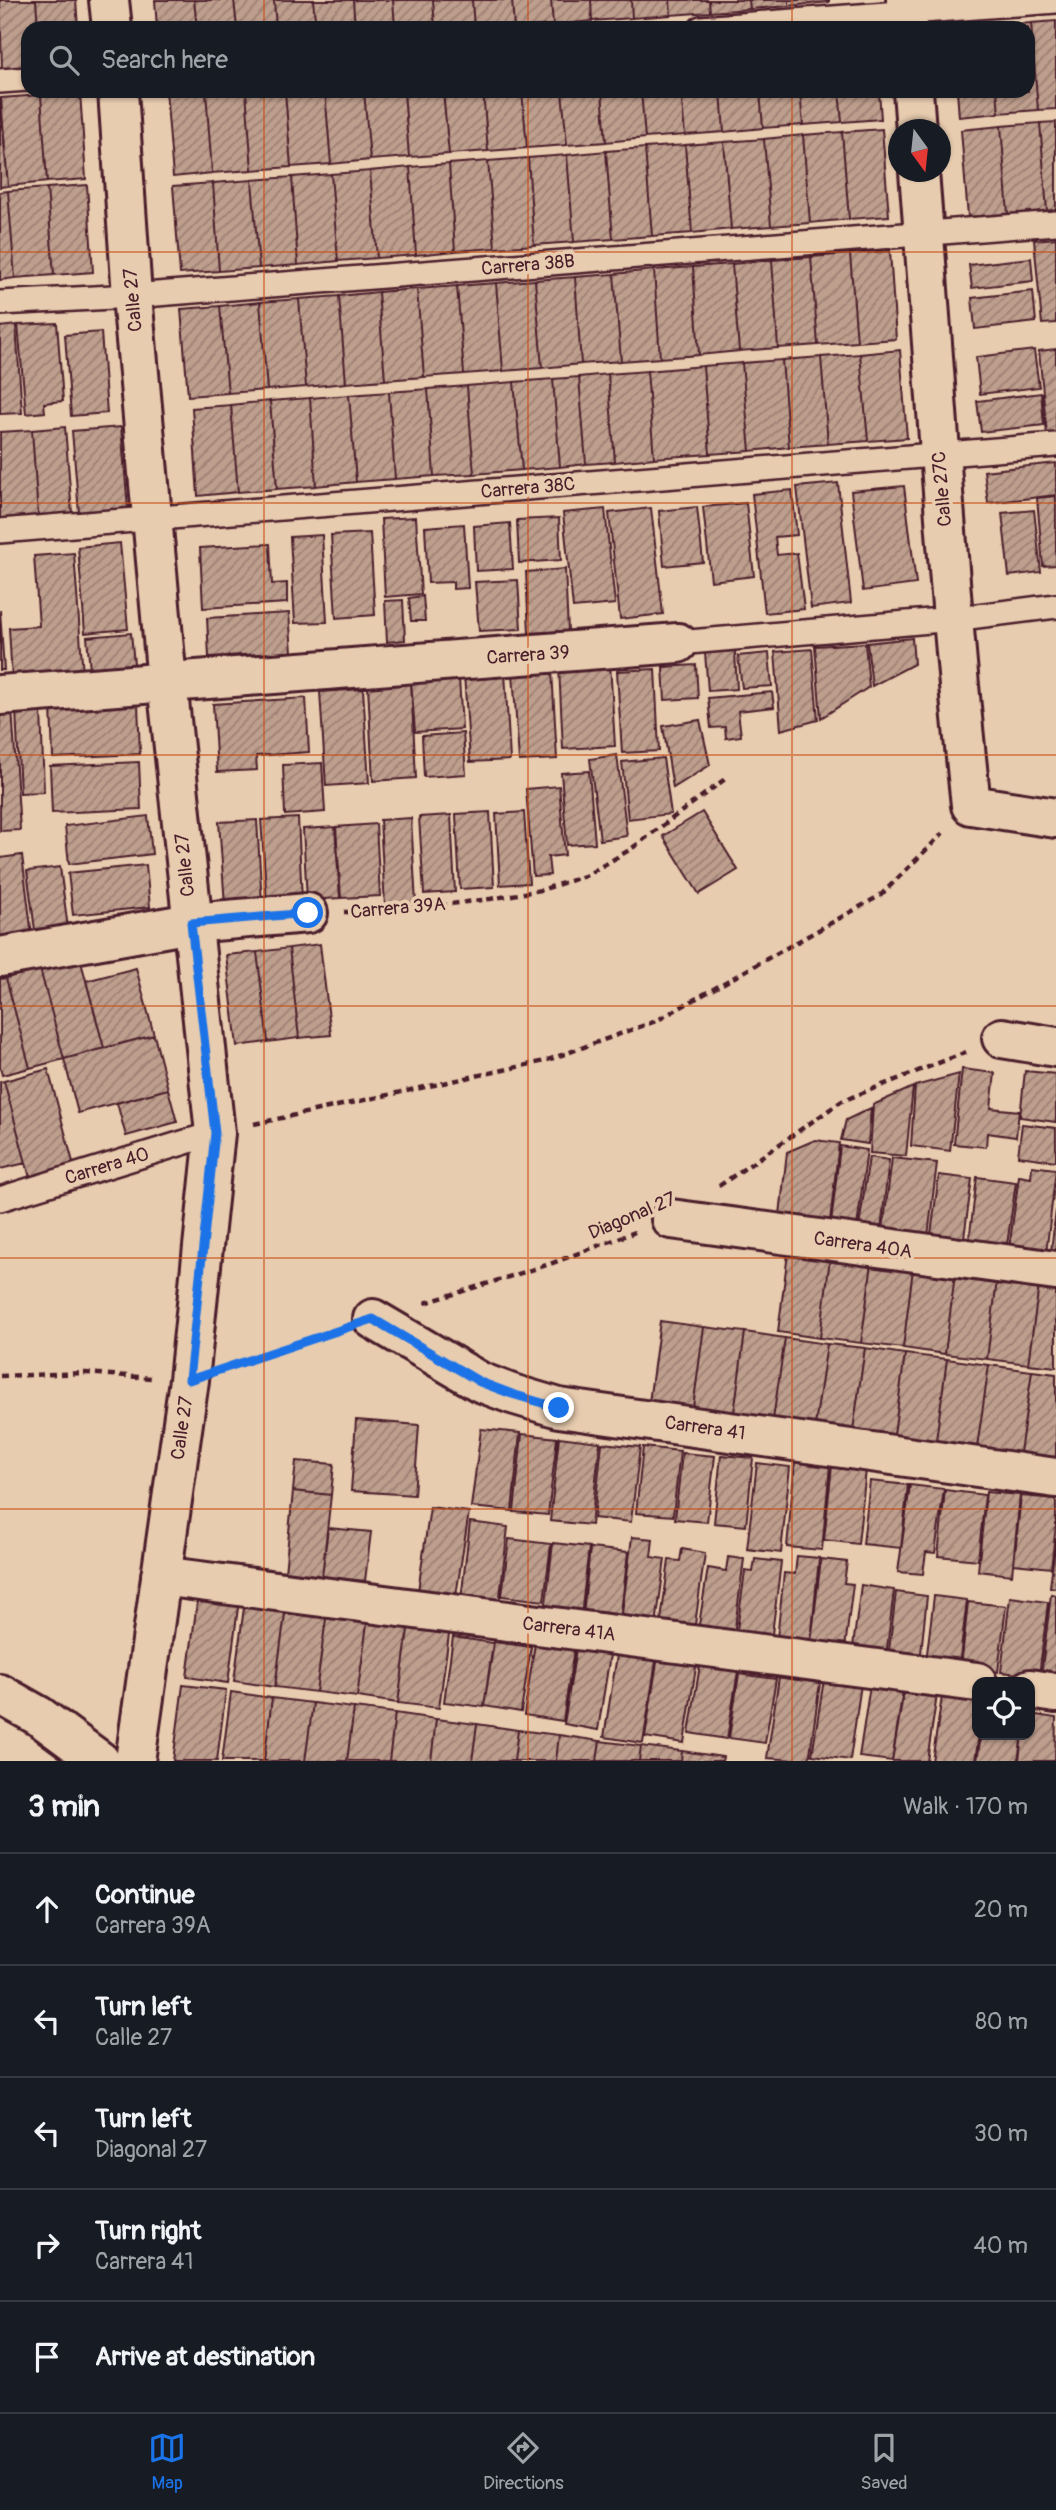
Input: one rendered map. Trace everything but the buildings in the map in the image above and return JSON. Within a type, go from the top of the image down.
[{"type":"street","points":[[109,0],[111,21]]},
{"type":"street","name":"Calle 27","points":[[118,98],[132,296],[167,682],[215,1133],[189,1380],[135,1761]]},
{"type":"street","points":[[914,98],[915,119]]},
{"type":"street","name":"Calle 27C","points":[[920,182],[939,456],[971,805]]},
{"type":"street","name":"Carrera 39","points":[[0,695],[678,643]]},
{"type":"street","points":[[971,805],[1056,818]]},
{"type":"street","points":[[0,957],[191,923],[308,913]]},
{"type":"street","points":[[1002,1038],[1056,1047]]},
{"type":"street","name":"Carrera 40A","points":[[671,1219],[1056,1272]]},
{"type":"street","name":"Carrera 41","points":[[373,1319],[480,1382],[559,1408],[1056,1478]]},
{"type":"street","name":"Carrera 41A","points":[[161,1577],[972,1681]]},
{"type":"street","points":[[1035,1690],[1056,1693]]},
{"type":"street","points":[[0,1694],[38,1716],[100,1761]]},
{"type":"lane","points":[[804,21],[1056,1]]},
{"type":"lane","points":[[0,81],[21,80]]},
{"type":"lane","name":"Carrera 38B","points":[[0,303],[132,296],[1056,223]]},
{"type":"lane","name":"Carrera 38C","points":[[0,531],[1056,445]]},
{"type":"lane","name":"Carrera 39","points":[[678,643],[953,619],[1056,606]]},
{"type":"lane","name":"Carrera 40","points":[[0,1199],[215,1133]]},
{"type":"path","name":"Carrera 39A","points":[[308,913],[387,912],[490,899],[541,890],[585,876],[631,849],[725,779]]},
{"type":"path","points":[[215,1133],[545,1061],[656,1021],[881,895],[971,805]]},
{"type":"path","name":"Diagonal 27","points":[[189,1380],[550,1264],[671,1219],[788,1141],[842,1101],[1002,1038]]},
{"type":"path","points":[[0,1376],[86,1373],[189,1380]]},
{"type":"route","points":[[308,913],[191,923],[215,1133],[189,1380],[373,1319],[480,1382],[559,1408]]}]
